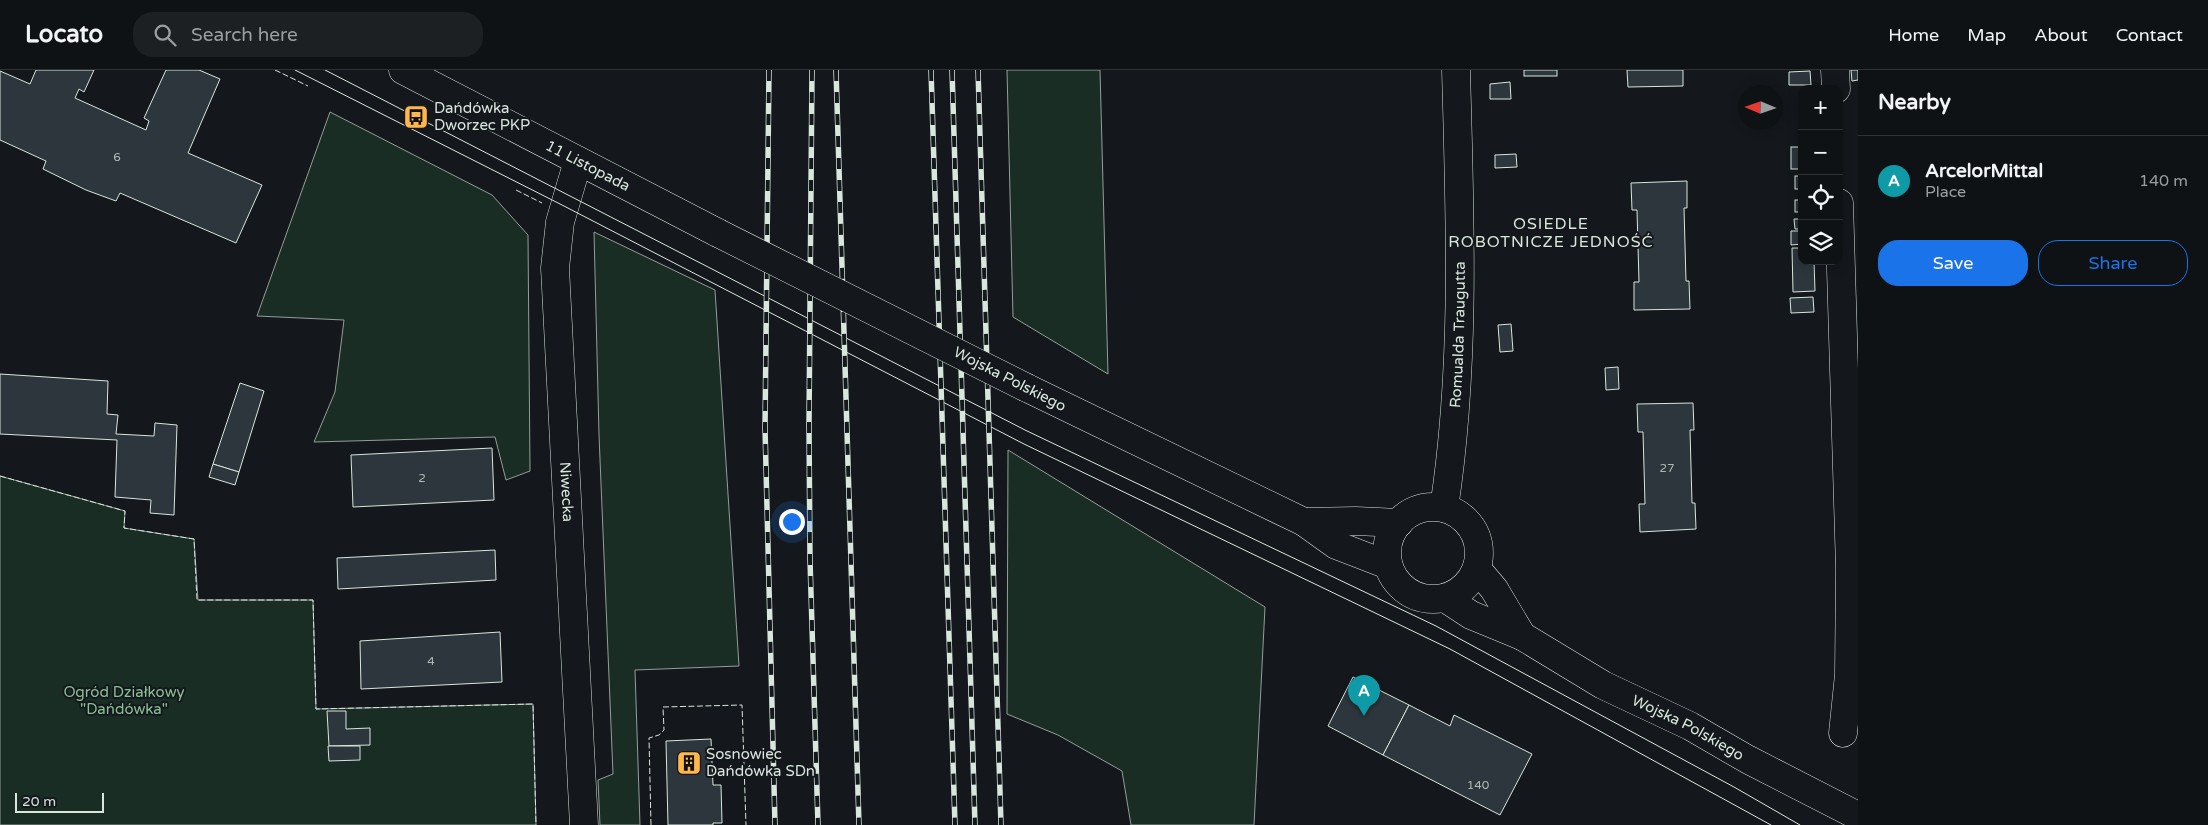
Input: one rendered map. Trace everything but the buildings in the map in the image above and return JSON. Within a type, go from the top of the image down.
[{"type":"main road","name":"11 Listopada","points":[[403,70],[718,232]]},
{"type":"main road","name":"Romualda Traugutta","points":[[1444,508],[1451,462],[1459,367],[1456,70]]},
{"type":"main road","points":[[1835,70],[1836,85]]},
{"type":"main road","name":"Niwecka","points":[[578,161],[560,222],[555,268],[584,825]]},
{"type":"main road","points":[[1840,220],[1850,568],[1849,675],[1843,733]]},
{"type":"main road","name":"Wojska Polskiego","points":[[718,232],[1027,388],[1304,522],[1336,545],[1388,565]]},
{"type":"main road","points":[[1428,507],[1444,508],[1456,513],[1467,521],[1479,544],[1480,557],[1472,579],[1464,588],[1445,598],[1423,599],[1413,595],[1396,580],[1388,565],[1388,545],[1392,533],[1399,523],[1412,512],[1428,507]]},
{"type":"main road","name":"Wojska Polskiego","points":[[1304,522],[1356,521],[1399,523]]},
{"type":"main road","name":"Wojska Polskiego","points":[[1477,569],[1494,590],[1522,636]]},
{"type":"main road","name":"Wojska Polskiego","points":[[1445,598],[1471,615],[1522,636],[1603,685],[1690,726],[1747,759],[1858,816]]},
{"type":"green space","points":[[1007,70],[1100,70],[1108,374],[1013,317]]},
{"type":"green space","points":[[330,112],[492,195],[528,235],[530,471],[506,480],[495,437],[314,442],[335,392],[344,320],[257,316]]},
{"type":"green space","points":[[594,232],[715,290],[739,666],[635,670],[640,825],[600,825],[598,780],[613,774],[599,435]]},
{"type":"green space","points":[[1008,450],[1265,607],[1254,825],[1131,825],[1122,771],[1058,735],[1007,714]]},
{"type":"green space","name":"Ogród Działkowy \"Dańdówka\"","points":[[0,476],[125,511],[124,528],[194,539],[198,600],[313,600],[316,709],[533,704],[536,825],[0,825]]},
{"type":"tram line","points":[[295,70],[564,206],[1024,444],[1450,649],[1771,825]]},
{"type":"tram line","points":[[325,70],[1025,430],[1436,626],[1734,787],[1800,825]]},
{"type":"railway","points":[[769,70],[765,428],[775,825]]},
{"type":"railway","points":[[812,70],[809,425],[810,560],[818,825]]},
{"type":"railway","points":[[836,70],[859,825]]},
{"type":"railway","points":[[931,70],[955,825]]},
{"type":"railway","points":[[952,70],[975,825]]},
{"type":"railway","points":[[978,70],[1001,825]]},
{"type":"fence","points":[[275,70],[308,86]]},
{"type":"fence","points":[[516,190],[542,203]]},
{"type":"fence","points":[[0,476],[125,511],[124,528],[194,539],[197,600],[313,600],[316,709],[533,704],[536,825]]},
{"type":"fence","points":[[651,825],[649,738],[659,735],[664,730],[663,707],[742,705],[746,825]]},
{"type":"place","name":"Dańdówka Dworzec PKP","points":[[416,117]]},
{"type":"place","name":"ArcelorMittal","points":[[1364,716]]},
{"type":"place","name":"Sosnowiec Dańdówka SDn","points":[[689,763]]},
{"type":"district","name":"OSIEDLE ROBOTNICZE JEDNOŚĆ","points":[[1551,232]]}]
